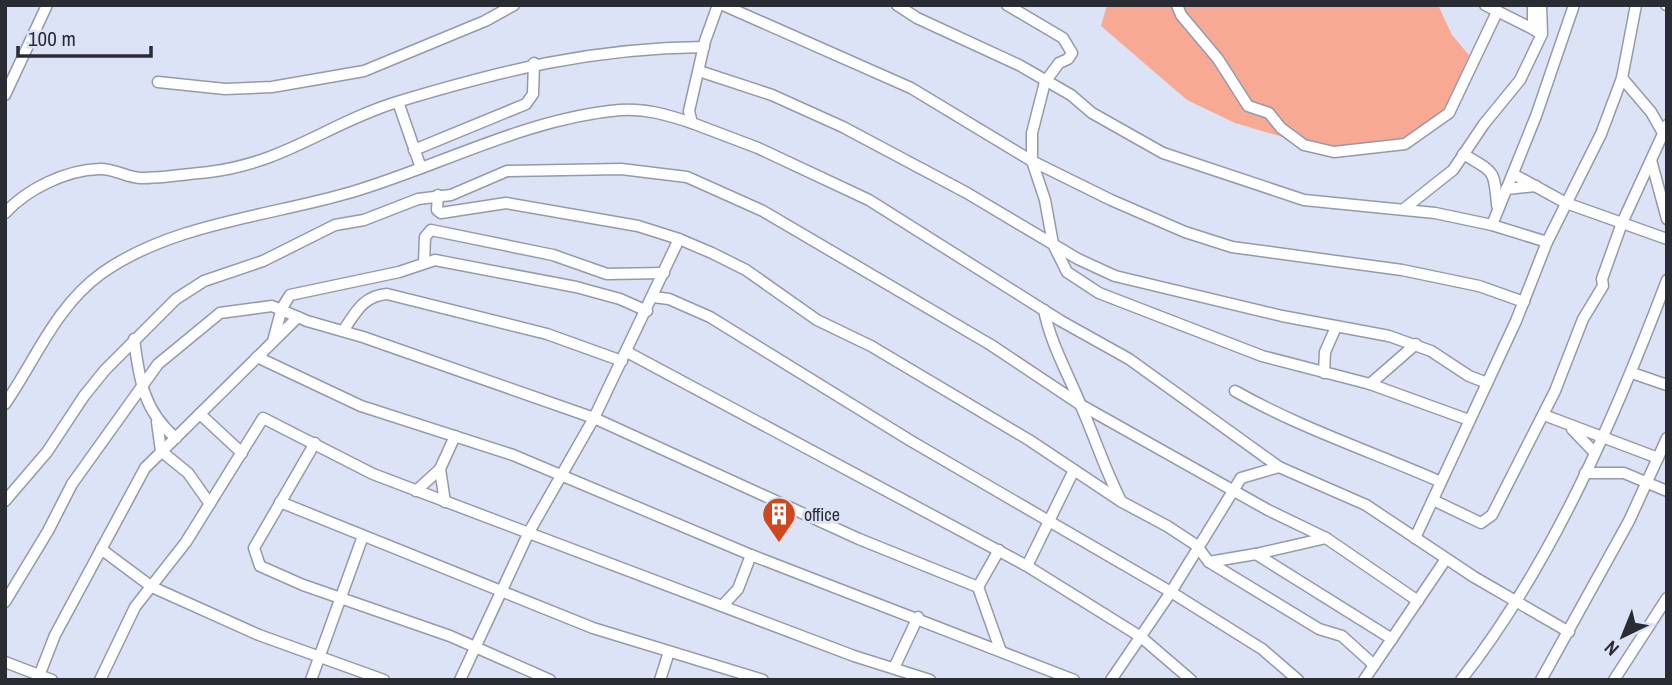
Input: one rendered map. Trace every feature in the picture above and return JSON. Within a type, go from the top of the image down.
[{"type":"street","points":[[5,95],[47,5]]},
{"type":"street","points":[[158,82],[225,89],[272,87],[364,72],[485,21],[514,5]]},
{"type":"street","points":[[692,123],[690,111],[704,47],[720,5],[911,88],[1032,161],[1143,215],[1227,246],[1402,270],[1479,286],[1524,302]]},
{"type":"street","points":[[897,5],[917,18],[1009,60],[1071,95],[1092,113],[1163,153],[1304,200],[1405,208],[1492,225],[1547,242]]},
{"type":"street","points":[[1007,5],[1063,38],[1070,46],[1070,56],[1059,63],[1045,82],[1032,133],[1032,161],[1045,200],[1053,244],[1067,272],[1099,293],[1262,356],[1370,384],[1469,421]]},
{"type":"street","points":[[1177,5],[1181,15],[1219,59],[1246,103],[1269,113],[1280,128],[1304,145],[1334,152],[1405,144],[1449,113],[1497,12]]},
{"type":"street","points":[[1485,5],[1538,32]]},
{"type":"street","points":[[1532,5],[1538,32]]},
{"type":"street","points":[[1405,208],[1442,181],[1520,80],[1538,32],[1541,5]]},
{"type":"street","points":[[1492,225],[1574,5]]},
{"type":"street","points":[[1415,538],[1524,302],[1547,242],[1601,134],[1622,78],[1636,5]]},
{"type":"street","points":[[5,214],[39,188],[62,176],[100,169],[146,177],[212,171],[249,164],[283,154],[398,102],[534,63],[629,49],[704,47]]},
{"type":"street","points":[[414,150],[526,104],[533,94],[534,63]]},
{"type":"street","points":[[699,71],[772,95],[843,127],[1119,278],[1416,344],[1487,383]]},
{"type":"street","points":[[1433,500],[1481,523],[1488,521],[1544,415],[1568,363],[1583,319],[1603,286],[1602,279],[1622,223],[1665,129],[1622,78]]},
{"type":"street","points":[[398,102],[421,168]]},
{"type":"street","points":[[5,404],[56,320],[84,288],[120,262],[198,232],[352,192],[544,125],[619,110],[659,113],[758,148],[854,191],[1129,359],[1279,467],[1366,505],[1446,559],[1569,632]]},
{"type":"street","points":[[1463,154],[1486,168],[1495,178],[1498,209]]},
{"type":"street","points":[[1651,160],[1667,219]]},
{"type":"street","points":[[5,501],[47,452],[84,396],[134,339],[183,294],[204,281],[263,261],[338,225],[364,220],[438,195],[451,195],[513,170],[621,169],[687,177],[763,211],[991,345],[1081,405],[1326,538],[1418,601]]},
{"type":"street","points":[[1513,174],[1566,203],[1667,239]]},
{"type":"street","points":[[1506,190],[1536,186]]},
{"type":"street","points":[[438,195],[437,210],[441,213],[506,203],[638,226],[679,239],[746,270],[817,320],[871,346],[1122,502],[1167,526],[1199,549],[1209,562],[1319,628],[1342,636],[1374,665]]},
{"type":"street","points":[[424,262],[425,237],[431,230],[553,255],[607,274],[664,273]]},
{"type":"street","points":[[460,680],[501,589],[560,476],[594,418],[679,239]]},
{"type":"street","points":[[274,341],[282,308],[292,294],[397,273],[424,262],[452,262],[576,287],[620,299],[647,311]]},
{"type":"street","points":[[1461,680],[1517,602],[1585,473],[1593,451],[1632,373],[1645,331],[1667,280]]},
{"type":"street","points":[[343,331],[370,296],[395,295],[624,356],[999,550],[1141,637],[1191,680]]},
{"type":"street","points":[[653,297],[669,299],[710,317],[1050,523],[1171,592],[1252,643],[1298,680]]},
{"type":"street","points":[[5,602],[48,531],[72,484],[142,384],[168,354],[220,313],[272,306],[594,418],[859,539],[978,587],[1000,649]]},
{"type":"street","points":[[1045,310],[1051,340],[1081,405],[1098,455],[1122,502]]},
{"type":"street","points":[[38,676],[55,635],[137,481],[161,451],[298,317]]},
{"type":"street","points":[[1324,373],[1325,352],[1335,327]]},
{"type":"street","points":[[134,339],[142,384],[156,422],[161,451],[188,473],[210,504]]},
{"type":"street","points":[[1370,384],[1416,344]]},
{"type":"street","points":[[257,358],[361,406],[513,455],[751,555],[1000,649],[1074,680]]},
{"type":"street","points":[[1632,373],[1667,385]]},
{"type":"street","points":[[1235,391],[1278,415],[1342,438],[1441,482]]},
{"type":"street","points":[[200,414],[242,453]]},
{"type":"street","points":[[1544,415],[1658,458]]},
{"type":"street","points":[[100,680],[135,607],[210,504],[263,418],[361,469],[416,491],[724,604],[854,656],[930,680]]},
{"type":"street","points":[[156,422],[176,438]]},
{"type":"street","points":[[1568,425],[1593,451]]},
{"type":"street","points":[[416,491],[440,469],[455,436]]},
{"type":"street","points":[[1541,680],[1649,482],[1667,438]]},
{"type":"street","points":[[315,443],[254,548],[257,562],[264,569],[290,580],[474,645],[550,680]]},
{"type":"street","points":[[1111,680],[1199,549],[1233,489],[1247,474],[1279,467]]},
{"type":"street","points":[[440,469],[445,502]]},
{"type":"street","points":[[1027,566],[1050,523],[1073,470]]},
{"type":"street","points":[[1585,473],[1621,472],[1667,491]]},
{"type":"street","points":[[280,502],[593,628],[763,680]]},
{"type":"street","points":[[311,680],[363,536]]},
{"type":"street","points":[[1209,562],[1326,538]]},
{"type":"street","points":[[101,549],[152,587],[169,592],[240,627],[384,680]]},
{"type":"street","points":[[978,587],[999,550]]},
{"type":"street","points":[[1256,554],[1392,639]]},
{"type":"street","points":[[724,604],[738,589],[751,555]]},
{"type":"street","points":[[1364,680],[1446,559]]},
{"type":"street","points":[[1615,680],[1667,598]]},
{"type":"street","points":[[894,668],[918,618]]},
{"type":"street","points":[[660,680],[669,652]]},
{"type":"street","points":[[5,662],[52,680]]},
{"type":"shaded area","points":[[1107,5],[1438,5],[1452,35],[1469,55],[1444,115],[1395,147],[1367,149],[1303,143],[1235,123],[1187,100],[1101,26]]},
{"type":"place","name":"office","points":[[779,544]]}]
